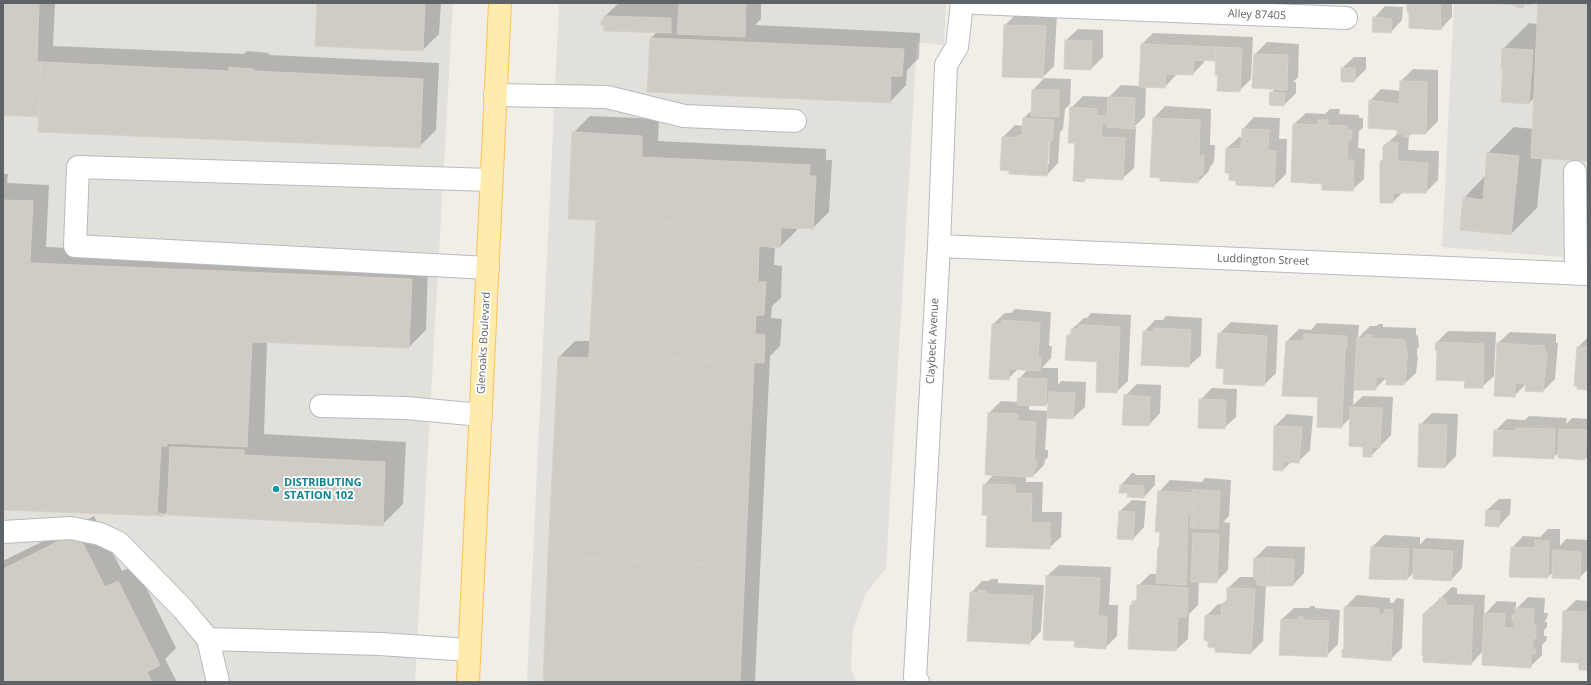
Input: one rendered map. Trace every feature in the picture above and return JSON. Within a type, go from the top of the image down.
[{"type":"main road","name":"Glenoaks Boulevard","points":[[468,682],[500,3]]},
{"type":"street","name":"Claybeck Avenue","points":[[918,682],[915,677],[939,246],[946,65],[957,47],[962,3]]},
{"type":"street","name":"Alley 87405","points":[[976,3],[1346,18]]},
{"type":"street","points":[[495,95],[607,97],[684,116],[794,121]]},
{"type":"street","points":[[488,268],[75,246],[78,167],[492,180]]},
{"type":"street","points":[[1575,172],[1582,274]]},
{"type":"street","name":"Luddington Street","points":[[939,246],[1582,274]]},
{"type":"street","points":[[321,406],[406,408],[480,415]]},
{"type":"street","points":[[3,532],[71,528],[100,534],[119,543],[183,609],[208,639],[218,682]]},
{"type":"street","points":[[208,639],[380,644],[470,650]]},
{"type":"shaded area","points":[[3,3],[453,3],[415,682],[3,682]]},
{"type":"shaded area","points":[[559,3],[946,3],[944,45],[917,42],[886,568],[865,595],[853,629],[851,668],[856,682],[527,682]]},
{"type":"shaded area","points":[[1454,3],[1588,3],[1588,259],[1442,247]]},
{"type":"building","points":[[3,3],[39,3],[37,62],[41,62],[39,117],[3,115]]},
{"type":"building","points":[[317,3],[425,3],[423,51],[315,46]]},
{"type":"building","points":[[679,3],[746,3],[745,37],[677,34]]},
{"type":"building","points":[[1407,3],[1440,3],[1441,30],[1409,28],[1409,12],[1407,12]]},
{"type":"building","points":[[1490,3],[1530,3],[1530,5],[1524,4],[1523,8],[1516,8],[1516,5]]},
{"type":"building","points":[[1538,3],[1588,3],[1588,161],[1531,158]]},
{"type":"building","points":[[604,16],[671,18],[671,33],[604,31],[604,26],[601,26],[601,21],[604,21]]},
{"type":"building","points":[[1373,17],[1392,19],[1391,33],[1372,32]]},
{"type":"building","points":[[1004,25],[1046,26],[1043,78],[1002,77]]},
{"type":"building","points":[[650,38],[904,49],[902,76],[891,76],[890,103],[647,92]]},
{"type":"building","points":[[1065,40],[1092,41],[1091,70],[1064,69]]},
{"type":"building","points":[[1141,44],[1216,47],[1215,61],[1194,60],[1193,75],[1166,74],[1165,88],[1139,87]]},
{"type":"building","points":[[1216,47],[1242,48],[1240,92],[1217,91],[1218,75],[1215,75]]},
{"type":"building","points":[[1502,48],[1533,50],[1529,104],[1501,102],[1503,68],[1501,68]]},
{"type":"building","points":[[1254,54],[1288,55],[1287,90],[1252,88]]},
{"type":"building","points":[[41,62],[229,71],[229,67],[253,69],[253,71],[423,79],[420,148],[38,132]]},
{"type":"building","points":[[1341,68],[1355,68],[1355,82],[1341,82]]},
{"type":"building","points":[[1400,81],[1427,82],[1426,134],[1409,134],[1409,137],[1404,137],[1403,134],[1397,134],[1397,130],[1368,128],[1369,100],[1399,104]]},
{"type":"building","points":[[1032,90],[1059,90],[1059,117],[1031,116]]},
{"type":"building","points":[[1270,92],[1285,93],[1284,106],[1269,105]]},
{"type":"building","points":[[1108,97],[1135,98],[1134,129],[1107,127],[1107,124],[1102,123],[1101,137],[1125,138],[1123,180],[1084,178],[1084,182],[1073,181],[1075,143],[1068,143],[1070,107],[1097,109],[1097,116],[1107,116]]},
{"type":"building","points":[[1023,118],[1054,120],[1052,141],[1049,141],[1047,176],[1009,174],[1009,171],[1000,170],[1002,137],[1017,138],[1018,135],[1022,136]]},
{"type":"building","points":[[1153,118],[1200,120],[1199,156],[1204,156],[1203,175],[1199,175],[1198,183],[1160,181],[1160,178],[1150,177]]},
{"type":"building","points":[[1318,120],[1328,120],[1328,125],[1347,126],[1347,130],[1352,130],[1351,140],[1348,140],[1347,160],[1354,160],[1353,191],[1322,190],[1322,184],[1291,182],[1293,124],[1317,125]]},
{"type":"building","points":[[1242,129],[1269,130],[1268,150],[1276,151],[1274,187],[1236,185],[1236,181],[1229,180],[1229,173],[1225,173],[1226,148],[1241,149]]},
{"type":"building","points":[[572,132],[642,136],[642,157],[810,165],[809,176],[816,176],[813,229],[568,219]]},
{"type":"building","points":[[1388,142],[1398,143],[1397,161],[1428,163],[1426,193],[1393,193],[1393,203],[1380,203],[1380,161],[1383,161],[1383,146]]},
{"type":"building","points":[[1487,153],[1519,156],[1511,235],[1460,230],[1463,197],[1483,200]]},
{"type":"building","points":[[3,200],[33,201],[30,263],[412,279],[409,348],[252,342],[247,447],[167,443],[167,446],[161,446],[157,513],[164,514],[164,516],[3,510]]},
{"type":"building","points":[[596,220],[781,229],[780,248],[759,246],[758,282],[766,282],[764,315],[756,315],[755,334],[765,335],[764,363],[589,355]]},
{"type":"building","points":[[1002,320],[1040,323],[1038,357],[1041,357],[1040,371],[1009,369],[1009,380],[989,379],[992,324],[1002,324]]},
{"type":"building","points":[[1079,325],[1120,327],[1117,393],[1096,392],[1097,362],[1065,360],[1067,335],[1071,336],[1071,329],[1078,329]]},
{"type":"building","points":[[1154,328],[1191,330],[1189,367],[1141,365],[1143,331],[1153,332]]},
{"type":"building","points":[[1218,333],[1267,336],[1264,386],[1223,384],[1224,369],[1216,368]]},
{"type":"building","points":[[1304,334],[1347,336],[1347,348],[1345,348],[1342,428],[1317,427],[1318,397],[1282,396],[1286,341],[1304,341]]},
{"type":"building","points":[[1366,335],[1372,335],[1372,338],[1405,340],[1408,360],[1406,360],[1405,368],[1407,368],[1404,385],[1386,385],[1386,377],[1376,377],[1376,390],[1354,390],[1357,338],[1366,338]]},
{"type":"building","points":[[1436,342],[1484,344],[1483,388],[1464,388],[1465,381],[1436,380]]},
{"type":"building","points":[[1497,343],[1545,346],[1545,354],[1547,354],[1543,392],[1525,391],[1526,384],[1515,383],[1515,397],[1494,396]]},
{"type":"building","points":[[1577,347],[1588,347],[1587,390],[1577,389],[1577,386],[1574,386]]},
{"type":"building","points":[[589,355],[754,363],[745,566],[548,557],[558,357],[589,358]]},
{"type":"building","points":[[1018,378],[1047,379],[1046,406],[1017,405]]},
{"type":"building","points":[[1049,392],[1075,393],[1073,419],[1047,418]]},
{"type":"building","points":[[1124,395],[1150,397],[1149,426],[1122,425]]},
{"type":"building","points":[[1199,399],[1226,400],[1225,429],[1198,428]]},
{"type":"building","points":[[1350,407],[1382,408],[1380,448],[1372,447],[1372,457],[1363,457],[1363,447],[1349,446]]},
{"type":"building","points":[[988,413],[1018,414],[1017,421],[1036,422],[1034,461],[1037,461],[1033,477],[985,475]]},
{"type":"building","points":[[1419,424],[1447,425],[1445,468],[1418,467]]},
{"type":"building","points":[[1274,426],[1302,427],[1299,463],[1284,462],[1283,471],[1273,470]]},
{"type":"building","points":[[1516,428],[1555,429],[1554,459],[1493,456],[1494,430],[1516,431]]},
{"type":"building","points":[[1559,429],[1587,430],[1585,460],[1558,458]]},
{"type":"building","name":"DISTRIBUTING STATION 102","points":[[170,447],[244,450],[244,455],[385,462],[383,526],[167,515]]},
{"type":"building","points":[[983,484],[1015,485],[1015,493],[1032,494],[1031,523],[1050,523],[1050,549],[986,547],[987,515],[982,515]]},
{"type":"building","points":[[1120,485],[1144,486],[1144,498],[1127,497],[1128,493],[1119,493]]},
{"type":"building","points":[[1193,489],[1195,490],[1193,528],[1190,528],[1191,515],[1188,514],[1186,585],[1156,583],[1160,532],[1155,532],[1158,491],[1193,493]]},
{"type":"building","points":[[1195,490],[1220,491],[1218,529],[1193,528]]},
{"type":"building","points":[[1486,510],[1500,511],[1499,527],[1485,526]]},
{"type":"building","points":[[1119,511],[1135,512],[1133,540],[1117,539]]},
{"type":"building","points":[[77,532],[105,587],[118,581],[160,665],[147,672],[152,682],[3,682],[3,569]]},
{"type":"building","points":[[1193,533],[1219,534],[1217,583],[1191,582]]},
{"type":"building","points":[[1535,540],[1549,541],[1548,578],[1509,577],[1511,547],[1535,548]]},
{"type":"building","points":[[1371,547],[1409,549],[1407,580],[1369,579]]},
{"type":"building","points":[[1414,549],[1453,551],[1451,581],[1413,579]]},
{"type":"building","points":[[1553,550],[1581,552],[1580,579],[1552,578]]},
{"type":"building","points":[[548,557],[745,566],[740,682],[543,682]]},
{"type":"building","points":[[1254,558],[1268,558],[1266,586],[1258,585],[1253,575]]},
{"type":"building","points":[[1268,558],[1294,559],[1293,586],[1266,586]]},
{"type":"building","points":[[1046,576],[1100,578],[1098,616],[1107,616],[1106,649],[1074,647],[1075,641],[1043,640]]},
{"type":"building","points":[[1137,585],[1188,588],[1187,617],[1178,617],[1176,651],[1128,649],[1130,605],[1132,605],[1132,601],[1137,601]]},
{"type":"building","points":[[1227,588],[1255,589],[1251,654],[1215,652],[1215,648],[1208,647],[1208,641],[1204,640],[1205,615],[1221,616],[1222,603],[1227,603]]},
{"type":"building","points":[[978,590],[986,591],[986,594],[1033,596],[1030,644],[967,641],[970,592],[978,593]]},
{"type":"building","points":[[1439,598],[1446,599],[1446,605],[1473,606],[1471,665],[1423,662],[1423,614],[1434,604],[1439,605]]},
{"type":"building","points":[[1344,607],[1376,608],[1379,609],[1378,614],[1384,615],[1385,609],[1393,610],[1391,661],[1342,657],[1342,649],[1344,650]]},
{"type":"building","points":[[1515,608],[1534,609],[1533,625],[1536,625],[1536,631],[1534,630],[1533,633],[1536,634],[1536,639],[1533,639],[1532,647],[1535,648],[1535,654],[1531,653],[1531,668],[1482,665],[1484,613],[1505,614],[1504,628],[1514,628],[1512,615],[1515,615]]},
{"type":"building","points":[[1563,611],[1588,612],[1588,670],[1579,670],[1579,663],[1561,662]]},
{"type":"building","points":[[1299,617],[1304,617],[1304,620],[1329,621],[1327,657],[1279,655],[1281,619],[1299,620]]},
{"type":"place","name":"DISTRIBUTING STATION 102","points":[[276,489]]}]
